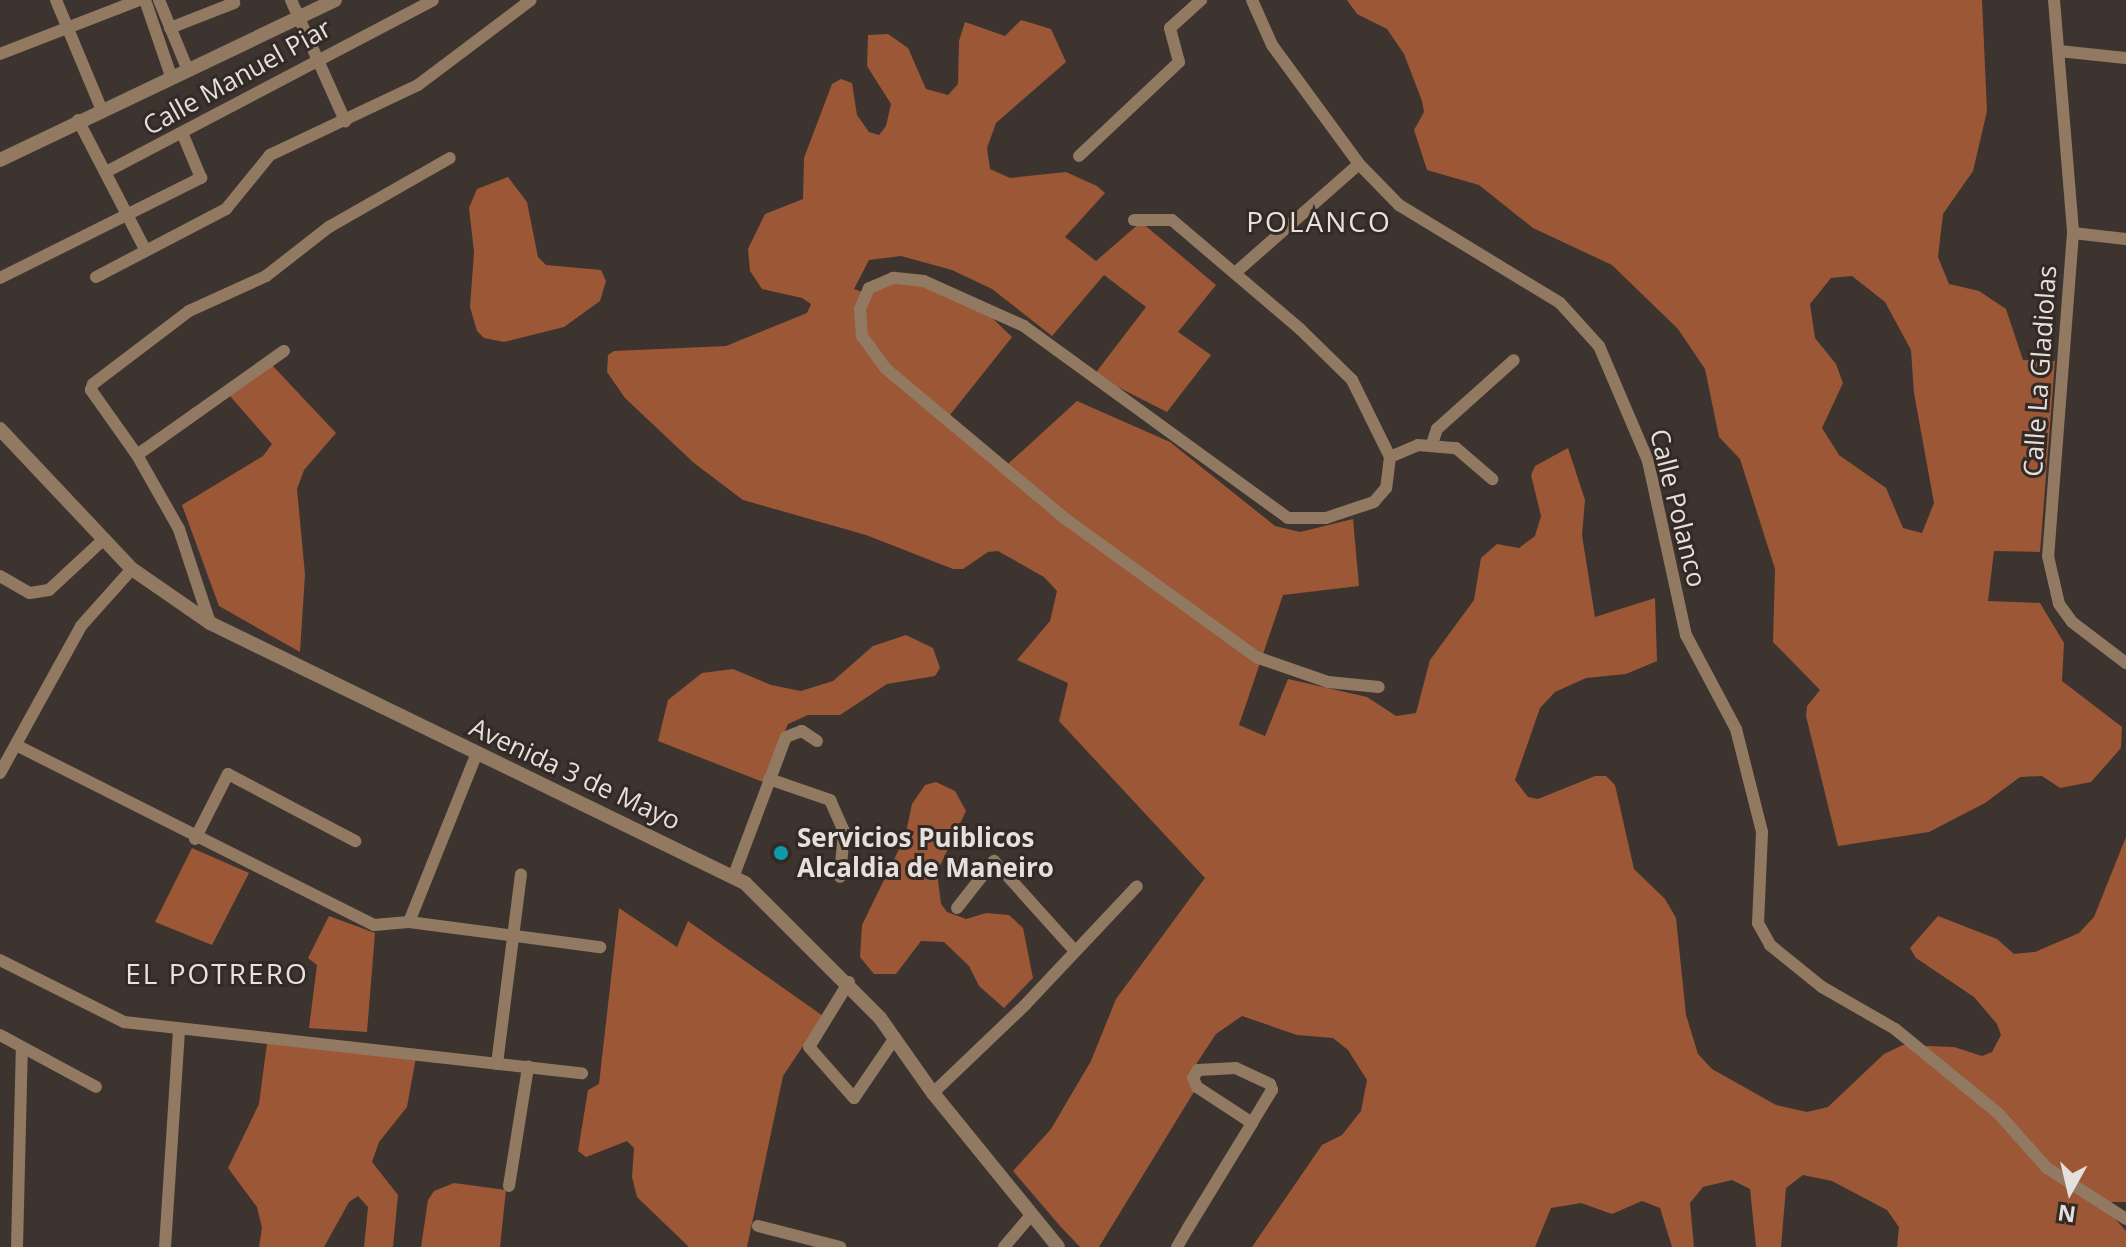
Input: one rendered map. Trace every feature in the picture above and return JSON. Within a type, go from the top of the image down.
[{"type":"street","points":[[56,0],[101,108]]},
{"type":"street","points":[[0,54],[142,0],[171,76]]},
{"type":"street","points":[[159,0],[187,68]]},
{"type":"street","points":[[291,0],[314,58],[345,121]]},
{"type":"street","points":[[0,160],[101,108],[335,0]]},
{"type":"street","name":"Calle Manuel Piar","points":[[106,172],[183,135],[314,58],[433,0]]},
{"type":"street","points":[[96,277],[226,209],[270,155],[418,85],[531,0]]},
{"type":"street","points":[[1079,156],[1179,62],[1170,28],[1201,0]]},
{"type":"street","name":"Calle Polanco","points":[[1252,0],[1272,45],[1359,164],[1399,205],[1560,303],[1599,346],[1648,461],[1686,635],[1736,729],[1758,810],[1762,934],[1822,987],[1895,1029],[1998,1113],[2047,1168],[2126,1219]]},
{"type":"street","name":"Calle La Gladiolas","points":[[2054,0],[2073,233],[2048,556],[2059,604],[2072,622],[2126,663]]},
{"type":"street","points":[[170,28],[234,3]]},
{"type":"street","points":[[2059,51],[2126,58]]},
{"type":"street","points":[[78,120],[145,249]]},
{"type":"street","points":[[0,278],[201,178],[183,135]]},
{"type":"street","points":[[210,623],[179,529],[137,455],[91,390],[93,384],[189,311],[266,276],[329,227],[450,158]]},
{"type":"street","points":[[1235,273],[1359,164]]},
{"type":"street","points":[[1134,220],[1172,220],[1352,380],[1390,457],[1386,488],[1374,502],[1326,518],[1288,518],[1004,314],[902,278],[869,288],[862,304],[860,330],[885,368],[1067,520],[1256,657],[1328,682],[1379,687]]},
{"type":"street","points":[[2073,233],[2126,239]]},
{"type":"street","points":[[137,455],[284,351]]},
{"type":"street","points":[[1432,444],[1437,429],[1514,360]]},
{"type":"street","name":"Avenida 3 de Mayo","points":[[0,429],[132,569],[210,623],[476,755],[734,875],[849,982],[895,1038],[933,1093],[1058,1247]]},
{"type":"street","points":[[1390,457],[1432,444],[1456,448],[1492,479]]},
{"type":"street","points":[[0,576],[36,595],[49,590],[103,540]]},
{"type":"street","points":[[0,773],[81,626],[132,569]]},
{"type":"street","points":[[734,875],[786,737],[802,731],[817,741]]},
{"type":"street","points":[[16,745],[195,839],[374,925],[409,922],[600,947]]},
{"type":"street","points":[[409,922],[476,755]]},
{"type":"street","points":[[195,839],[228,774],[355,841]]},
{"type":"street","points":[[769,779],[830,800],[844,831],[840,877]]},
{"type":"street","points":[[957,908],[994,861],[1075,951]]},
{"type":"street","points":[[497,1064],[521,875]]},
{"type":"street","points":[[933,1093],[1137,886]]},
{"type":"street","points":[[0,960],[103,1016],[179,1032],[582,1073]]},
{"type":"street","points":[[849,982],[809,1047],[854,1098],[895,1038]]},
{"type":"street","points":[[165,1247],[179,1032]]},
{"type":"street","points":[[0,1035],[96,1087]]},
{"type":"street","points":[[17,1247],[22,1048]]},
{"type":"street","points":[[509,1186],[528,1067]]},
{"type":"street","points":[[1177,1247],[1272,1090],[1270,1084],[1236,1068],[1198,1070],[1193,1078],[1197,1087],[1252,1123]]},
{"type":"street","points":[[1004,1247],[1032,1214]]},
{"type":"street","points":[[758,1226],[840,1247]]},
{"type":"shaded area","points":[[1347,0],[1982,0],[1987,111],[1973,171],[1943,214],[1938,257],[1949,284],[1979,291],[2006,309],[2023,360],[2055,361],[2040,552],[1994,551],[1988,601],[2040,603],[2064,643],[2062,681],[2122,727],[2121,748],[2091,782],[2060,788],[2042,776],[2020,777],[1985,803],[1929,832],[1838,846],[1806,716],[1807,706],[1820,690],[1773,642],[1775,569],[1740,459],[1719,437],[1705,369],[1678,329],[1612,265],[1533,228],[1479,185],[1427,170],[1414,130],[1424,112],[1422,101],[1404,54],[1387,29],[1357,14]],"holes":[[[1852,276],[1885,302],[1911,350],[1914,393],[1934,503],[1922,533],[1903,528],[1886,488],[1839,455],[1822,428],[1843,383],[1836,364],[1815,338],[1810,304],[1831,278]]]},
{"type":"shaded area","points":[[1021,20],[1051,29],[1066,62],[996,123],[987,148],[990,169],[1010,178],[1066,172],[1097,186],[1105,193],[1065,237],[1096,261],[1141,222],[1216,285],[1178,332],[1211,355],[1167,412],[1094,375],[1146,307],[1104,275],[1052,336],[992,289],[952,270],[901,256],[869,260],[854,289],[865,293],[896,282],[919,282],[989,315],[1012,337],[950,415],[1008,464],[1077,401],[1170,442],[1275,526],[1300,532],[1353,519],[1359,586],[1283,595],[1239,725],[1265,736],[1288,679],[1367,697],[1396,716],[1416,713],[1430,660],[1474,600],[1481,558],[1497,544],[1519,548],[1535,536],[1541,516],[1531,475],[1535,466],[1568,448],[1585,500],[1582,535],[1595,617],[1655,598],[1657,661],[1626,674],[1586,678],[1555,692],[1540,708],[1515,780],[1528,797],[1538,799],[1595,776],[1606,776],[1615,785],[1634,869],[1665,899],[1676,918],[1686,1015],[1698,1054],[1712,1069],[1776,1105],[1807,1112],[1828,1107],[1884,1054],[1903,1045],[1954,1047],[1982,1056],[1992,1052],[2001,1035],[1997,1024],[1974,997],[1916,958],[1910,948],[1938,916],[1997,939],[2014,954],[2035,952],[2079,933],[2094,917],[2126,837],[2126,1202],[2112,1202],[2107,1210],[2126,1231],[2126,1247],[1897,1247],[1899,1227],[1887,1210],[1832,1181],[1803,1175],[1786,1188],[1781,1247],[1756,1247],[1750,1189],[1732,1180],[1703,1187],[1690,1203],[1694,1247],[1672,1247],[1660,1208],[1642,1201],[1612,1214],[1581,1203],[1551,1208],[1535,1247],[1252,1247],[1322,1145],[1342,1135],[1361,1111],[1367,1080],[1348,1050],[1333,1038],[1297,1035],[1242,1016],[1216,1034],[1187,1078],[1197,1087],[1099,1247],[1080,1247],[1060,1226],[1013,1171],[1051,1129],[1091,1061],[1116,999],[1205,878],[1059,721],[1068,683],[1017,660],[1050,621],[1057,591],[1044,577],[998,551],[988,552],[963,569],[953,569],[866,535],[743,500],[694,463],[625,398],[607,372],[608,355],[614,351],[726,346],[807,313],[811,304],[802,298],[762,289],[750,271],[748,249],[765,214],[803,199],[804,158],[832,84],[841,79],[852,83],[857,115],[869,132],[879,135],[886,126],[891,104],[867,66],[868,35],[888,34],[908,48],[926,89],[948,95],[958,84],[959,41],[965,22],[1005,36]]},
{"type":"shaded area","points":[[508,177],[527,202],[538,257],[546,265],[601,270],[606,281],[600,301],[564,327],[504,342],[484,338],[477,331],[470,307],[474,252],[469,208],[477,189]]},
{"type":"shaded area","points":[[271,364],[336,433],[304,470],[297,489],[305,574],[300,652],[219,606],[182,505],[263,456],[272,444],[230,396]]},
{"type":"shaded area","points":[[906,635],[933,648],[940,668],[935,676],[887,684],[840,715],[808,715],[788,724],[763,782],[658,741],[668,700],[702,673],[733,669],[771,685],[801,691],[833,681],[873,646]]},
{"type":"shaded area","points":[[936,782],[955,791],[966,811],[937,872],[941,904],[947,912],[966,919],[986,913],[1009,915],[1023,928],[1033,978],[1004,1008],[979,986],[969,966],[944,942],[921,941],[896,974],[874,974],[860,957],[862,925],[905,837],[912,804],[925,785]]},
{"type":"shaded area","points":[[192,848],[249,873],[212,945],[155,922]]},
{"type":"shaded area","points":[[619,908],[677,947],[688,921],[823,1016],[783,1076],[747,1247],[689,1247],[637,1197],[632,1177],[634,1148],[627,1141],[586,1157],[578,1151],[588,1090],[599,1084]]},
{"type":"shaded area","points":[[329,916],[375,933],[367,1032],[309,1028],[317,965],[308,958]]},
{"type":"shaded area","points":[[267,1043],[416,1057],[407,1107],[379,1142],[372,1162],[398,1195],[393,1247],[364,1247],[368,1207],[358,1196],[349,1202],[324,1247],[259,1247],[262,1228],[257,1207],[228,1168],[259,1104]]},
{"type":"shaded area","points":[[454,1183],[506,1190],[500,1247],[421,1247],[428,1200],[434,1191]]},
{"type":"place","name":"Servicios Puiblicos Alcaldia de Maneiro","points":[[781,853]]},
{"type":"district","name":"POLANCO","points":[[1319,221]]},
{"type":"district","name":"EL POTRERO","points":[[217,973]]}]
